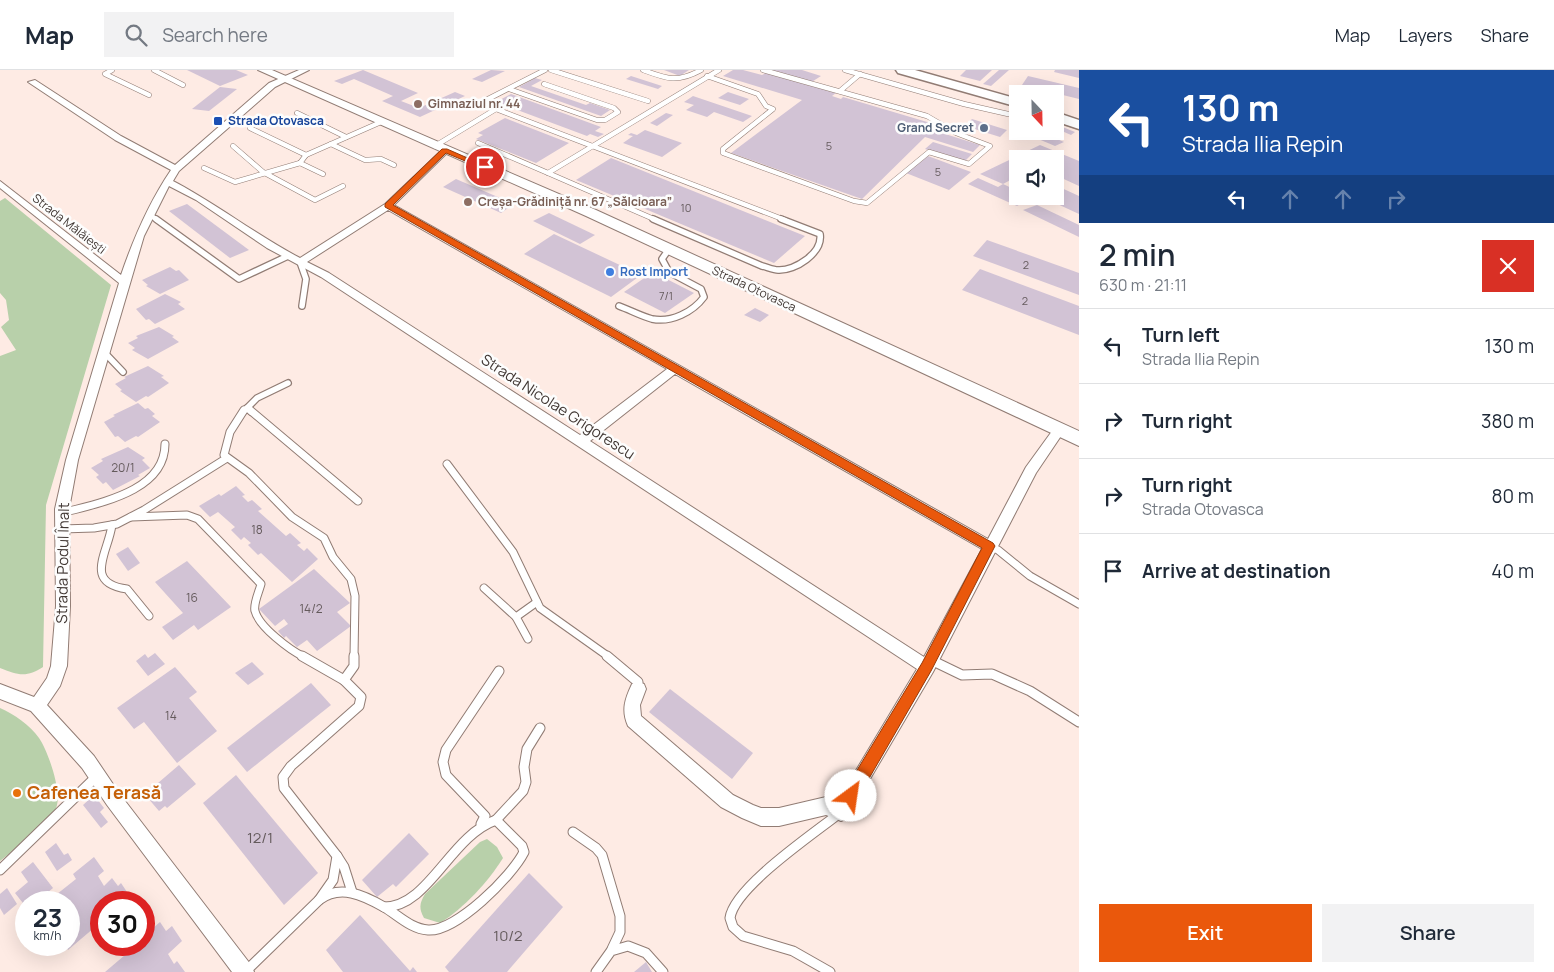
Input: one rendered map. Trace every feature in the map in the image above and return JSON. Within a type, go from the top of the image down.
[{"type":"main road","points":[[902,70],[1009,100]]},
{"type":"main road","points":[[1064,116],[1079,118]]},
{"type":"main road","points":[[1064,118],[1079,125]]},
{"type":"street","name":"Strada Otovasca","points":[[263,70],[669,249],[1079,439]]},
{"type":"street","name":"Strada Podul Înalt","points":[[37,706],[54,681],[58,666],[63,606],[62,513],[72,460],[124,282],[149,214],[166,182],[176,169],[243,108],[272,85],[305,70]]},
{"type":"street","points":[[32,82],[118,138],[176,169]]},
{"type":"street","points":[[300,262],[388,206],[440,148]]},
{"type":"street","name":"Strada Nicolae Grigorescu","points":[[166,182],[199,198],[270,246],[332,279],[929,664]]},
{"type":"street","name":"Strada Mălăiești","points":[[0,184],[124,282]]},
{"type":"street","points":[[388,206],[989,546]]},
{"type":"street","points":[[581,441],[674,369]]},
{"type":"street","points":[[638,689],[632,701],[630,712],[634,721],[727,801],[761,817],[779,818],[826,806],[841,812],[929,664],[989,546],[1031,470],[1059,430]]},
{"type":"street","points":[[0,691],[37,706],[88,762],[113,799],[245,972]]},
{"type":"lane","points":[[112,70],[105,74],[149,96]]},
{"type":"lane","points":[[154,70],[183,85]]},
{"type":"lane","points":[[478,142],[762,266],[780,271],[797,267],[820,245],[822,238],[820,234],[594,145],[496,109],[488,99],[545,70]]},
{"type":"lane","points":[[551,70],[648,101]]},
{"type":"lane","points":[[643,70],[678,81],[686,79],[701,70]]},
{"type":"lane","points":[[548,173],[719,70]]},
{"type":"lane","points":[[707,76],[758,94],[766,106],[773,109],[722,150],[723,153],[854,201],[867,202],[929,152],[969,164],[990,146],[956,133],[927,116],[763,70]]},
{"type":"lane","points":[[845,70],[1009,115]]},
{"type":"lane","points":[[840,92],[860,74]]},
{"type":"lane","points":[[509,89],[597,120],[605,120],[618,112],[614,108],[544,84]]},
{"type":"lane","points":[[440,148],[496,109]]},
{"type":"lane","points":[[298,112],[346,137]]},
{"type":"lane","points":[[300,163],[306,155],[381,122]]},
{"type":"lane","points":[[250,128],[306,155]]},
{"type":"lane","points":[[331,144],[365,160],[381,160],[394,165]]},
{"type":"lane","points":[[233,146],[263,172],[315,200],[343,186]]},
{"type":"lane","points":[[204,168],[235,182],[263,172],[300,163],[324,174]]},
{"type":"lane","points":[[149,214],[239,279],[288,256]]},
{"type":"lane","points":[[619,306],[650,319],[663,322],[698,306],[704,297],[701,289],[669,272],[662,258],[669,249]]},
{"type":"lane","points":[[300,262],[306,280],[302,306]]},
{"type":"lane","points":[[104,351],[123,372]]},
{"type":"lane","points":[[288,383],[258,397],[247,408],[235,425],[225,448],[225,457],[249,473],[292,517],[324,538],[333,557],[352,579],[355,596],[354,666],[344,680]]},
{"type":"lane","points":[[247,408],[358,501]]},
{"type":"lane","points":[[62,513],[118,495],[146,481],[163,462],[166,444]]},
{"type":"lane","points":[[62,529],[112,525],[131,517],[227,458]]},
{"type":"lane","points":[[447,464],[513,552],[540,608],[622,667],[638,682],[638,689]]},
{"type":"lane","points":[[131,517],[187,515],[198,519],[261,584],[254,609],[257,617],[287,648],[344,680],[361,697],[359,706],[291,766],[283,776],[284,788],[344,867],[352,892]]},
{"type":"lane","points":[[112,525],[110,540],[101,564],[101,574],[105,581],[113,587],[127,590],[149,616]]},
{"type":"lane","points":[[989,546],[998,550],[1030,576],[1079,604]]},
{"type":"lane","points":[[484,588],[516,617],[528,639]]},
{"type":"lane","points":[[516,617],[537,602]]},
{"type":"lane","points":[[929,664],[962,675],[992,674],[1030,691],[1079,722]]},
{"type":"lane","points":[[384,907],[399,906],[412,897],[481,824],[485,816],[446,775],[443,762],[446,750],[499,671]]},
{"type":"lane","points":[[481,824],[496,820],[523,791],[526,782],[524,767],[527,749],[540,728]]},
{"type":"lane","points":[[0,870],[98,776]]},
{"type":"lane","points":[[830,972],[796,951],[741,936],[731,925],[730,914],[743,894],[769,870],[841,812]]},
{"type":"lane","points":[[319,900],[332,892],[346,890],[384,907],[408,925],[420,930],[432,931],[456,922],[521,858],[524,852],[522,846],[496,820]]},
{"type":"lane","points":[[573,832],[596,848],[602,855],[620,916],[620,932],[612,949],[602,960],[596,972]]},
{"type":"lane","points":[[245,972],[333,884],[337,869],[337,856]]},
{"type":"lane","points":[[612,949],[623,945],[636,946],[655,961],[663,972]]},
{"type":"green space","points":[[5,198],[111,285],[46,505],[43,667],[27,674],[0,668],[0,356],[16,350],[1,327],[9,320],[6,300],[0,293],[0,201]]},
{"type":"green space","points":[[0,708],[21,720],[39,738],[53,770],[58,798],[54,812],[49,819],[33,835],[0,861]]},
{"type":"green space","points":[[487,839],[497,847],[503,858],[490,876],[467,902],[440,923],[424,918],[420,906],[425,894],[480,842]]},
{"type":"building","points":[[187,70],[236,70],[248,75],[220,86]]},
{"type":"building","points":[[363,70],[418,93],[401,101],[419,108],[455,92],[465,96],[420,117],[382,101],[393,96],[354,79],[342,84],[334,81]]},
{"type":"building","points":[[491,70],[505,71],[482,82],[472,79]]},
{"type":"building","points":[[664,70],[689,70],[680,76]]},
{"type":"building","points":[[733,70],[743,70],[762,75],[766,73],[836,93],[832,96],[841,99],[843,97],[944,127],[939,132],[980,145],[973,152],[925,137],[862,199],[731,153],[802,100],[723,76]]},
{"type":"building","points":[[765,70],[802,70],[821,76],[810,83]]},
{"type":"building","points":[[966,70],[992,70],[980,81],[960,76]]},
{"type":"building","points":[[999,70],[1009,70],[991,86],[983,84]]},
{"type":"building","points":[[1055,70],[1079,70],[1079,78],[1054,72]]},
{"type":"building","points":[[631,76],[662,86],[658,89],[626,79]]},
{"type":"building","points":[[1028,76],[1079,88],[1079,99],[1064,95],[1064,85],[1022,85]]},
{"type":"building","points":[[535,78],[542,80],[531,86],[586,105],[590,103],[610,110],[601,116],[519,87]]},
{"type":"building","points":[[220,87],[237,89],[209,111],[192,109]]},
{"type":"building","points":[[728,92],[749,99],[740,105],[718,98]]},
{"type":"building","points":[[511,94],[601,127],[595,131],[604,134],[598,137],[590,134],[587,136],[496,102]]},
{"type":"building","points":[[693,96],[752,116],[743,122],[714,112],[707,117],[686,110],[694,105],[684,102]]},
{"type":"building","points":[[666,113],[673,115],[657,126],[650,123]]},
{"type":"building","points":[[505,118],[569,143],[536,163],[476,139],[483,135],[478,133]]},
{"type":"building","points":[[972,119],[1007,130],[1000,137],[965,126]]},
{"type":"building","points":[[1064,128],[1075,132],[1071,135],[1064,132]]},
{"type":"building","points":[[645,130],[682,143],[662,157],[623,143],[633,136],[628,135],[631,133],[637,135]]},
{"type":"building","points":[[1041,140],[1059,140],[1064,142],[1055,146]]},
{"type":"building","points":[[933,142],[972,154],[964,162],[925,149]]},
{"type":"building","points":[[1040,145],[1052,150],[1030,150]]},
{"type":"building","points":[[1064,155],[1079,161],[1079,186],[1064,179]]},
{"type":"building","points":[[928,156],[971,172],[949,190],[906,173]]},
{"type":"building","points":[[611,158],[805,236],[774,263],[576,180]]},
{"type":"building","points":[[1009,160],[1009,181],[1003,184],[980,174]]},
{"type":"building","points":[[978,178],[998,187],[1003,184],[1009,187],[1009,202],[968,184]]},
{"type":"building","points":[[456,179],[514,204],[501,213],[443,187]]},
{"type":"building","points":[[1064,189],[1079,196],[1079,214],[1060,205],[1064,205]]},
{"type":"building","points":[[187,204],[249,250],[230,258],[169,211]]},
{"type":"building","points":[[1037,205],[1079,225],[1079,237],[1023,210]]},
{"type":"building","points":[[549,213],[595,235],[580,244],[533,221]]},
{"type":"building","points":[[554,234],[641,275],[611,297],[524,254]]},
{"type":"building","points":[[987,240],[1079,273],[1079,295],[973,256]]},
{"type":"building","points":[[170,267],[176,271],[179,270],[189,280],[160,294],[146,286],[148,285],[142,280]]},
{"type":"building","points":[[980,269],[1079,306],[1079,335],[962,290]]},
{"type":"building","points":[[653,272],[694,293],[665,313],[624,292]]},
{"type":"building","points":[[165,294],[181,302],[178,304],[185,309],[155,324],[149,319],[146,320],[136,309]]},
{"type":"building","points":[[755,308],[769,315],[760,322],[744,315]]},
{"type":"building","points":[[159,327],[174,336],[172,337],[179,342],[148,359],[132,350],[135,348],[128,343],[138,338],[136,336]]},
{"type":"building","points":[[148,366],[164,376],[161,377],[169,383],[148,397],[146,396],[136,402],[120,391],[122,390],[115,384],[126,378],[124,377]]},
{"type":"building","points":[[138,403],[155,414],[152,416],[160,422],[138,437],[136,436],[125,442],[118,436],[115,437],[104,422],[115,416],[113,415]]},
{"type":"building","points":[[128,447],[145,458],[142,460],[150,468],[138,475],[140,476],[113,490],[106,482],[103,484],[96,477],[99,475],[91,468],[103,461],[101,459]]},
{"type":"building","points":[[236,486],[245,495],[242,496],[248,502],[252,500],[262,509],[258,511],[286,536],[290,533],[301,543],[297,545],[304,551],[307,548],[318,559],[292,582],[261,553],[258,555],[248,545],[251,543],[244,537],[241,540],[231,530],[235,527],[218,512],[210,517],[199,506],[219,494],[221,496]]},
{"type":"building","points":[[128,547],[140,563],[128,571],[116,554]]},
{"type":"building","points":[[187,561],[231,607],[198,630],[194,625],[173,640],[162,627],[183,613],[155,582]]},
{"type":"building","points":[[314,569],[350,603],[337,612],[351,626],[317,651],[307,640],[297,647],[286,636],[284,638],[278,631],[288,624],[284,619],[275,626],[259,609]]},
{"type":"building","points":[[155,653],[165,664],[148,676],[136,661],[145,654],[148,658]]},
{"type":"building","points":[[252,662],[264,674],[248,685],[235,673]]},
{"type":"building","points":[[175,667],[197,692],[189,698],[217,731],[177,763],[144,722],[134,729],[117,708]]},
{"type":"building","points":[[311,683],[331,705],[247,772],[227,748]]},
{"type":"building","points":[[670,689],[753,753],[732,779],[649,712]]},
{"type":"building","points":[[179,765],[196,784],[167,808],[165,806],[159,811],[147,797],[153,791],[151,789]]},
{"type":"building","points":[[236,775],[318,873],[284,905],[203,803]]},
{"type":"building","points":[[94,795],[104,808],[100,812],[108,822],[101,828],[83,805]]},
{"type":"building","points":[[409,833],[429,854],[396,887],[393,884],[377,897],[362,880]]},
{"type":"building","points":[[56,843],[64,855],[68,853],[72,860],[57,871],[45,852]]},
{"type":"building","points":[[94,857],[104,871],[98,876],[104,886],[112,878],[118,886],[121,883],[126,891],[90,891],[90,931],[80,940],[80,891],[61,891],[76,879],[73,874]]},
{"type":"building","points":[[33,862],[53,888],[49,891],[17,891],[28,882],[21,872]]},
{"type":"building","points":[[529,873],[563,907],[507,972],[449,972],[445,967]]},
{"type":"building","points":[[7,888],[15,901],[15,906],[4,915],[0,908],[0,894]]},
{"type":"building","points":[[360,915],[410,971],[413,967],[417,972],[343,972],[326,950]]},
{"type":"building","points":[[160,922],[166,931],[172,926],[182,941],[168,954],[174,964],[177,961],[185,972],[105,972],[124,956],[155,956],[155,926]]},
{"type":"building","points":[[646,962],[652,972],[634,972]]},
{"type":"place","name":"Gimnaziul nr. 44","points":[[418,104]]},
{"type":"place","name":"Strada Otovasca","points":[[218,121]]},
{"type":"place","name":"Grand Secret","points":[[984,128]]},
{"type":"place","name":"Creșa-Grădiniță nr. 67 „Sălcioara”","points":[[468,202]]},
{"type":"place","name":"Rost Import","points":[[610,272]]},
{"type":"place","name":"Cafenea Terasă","points":[[17,793]]},
{"type":"route","points":[[485,167],[445,150],[388,206],[989,546],[927,667],[851,796]]}]
